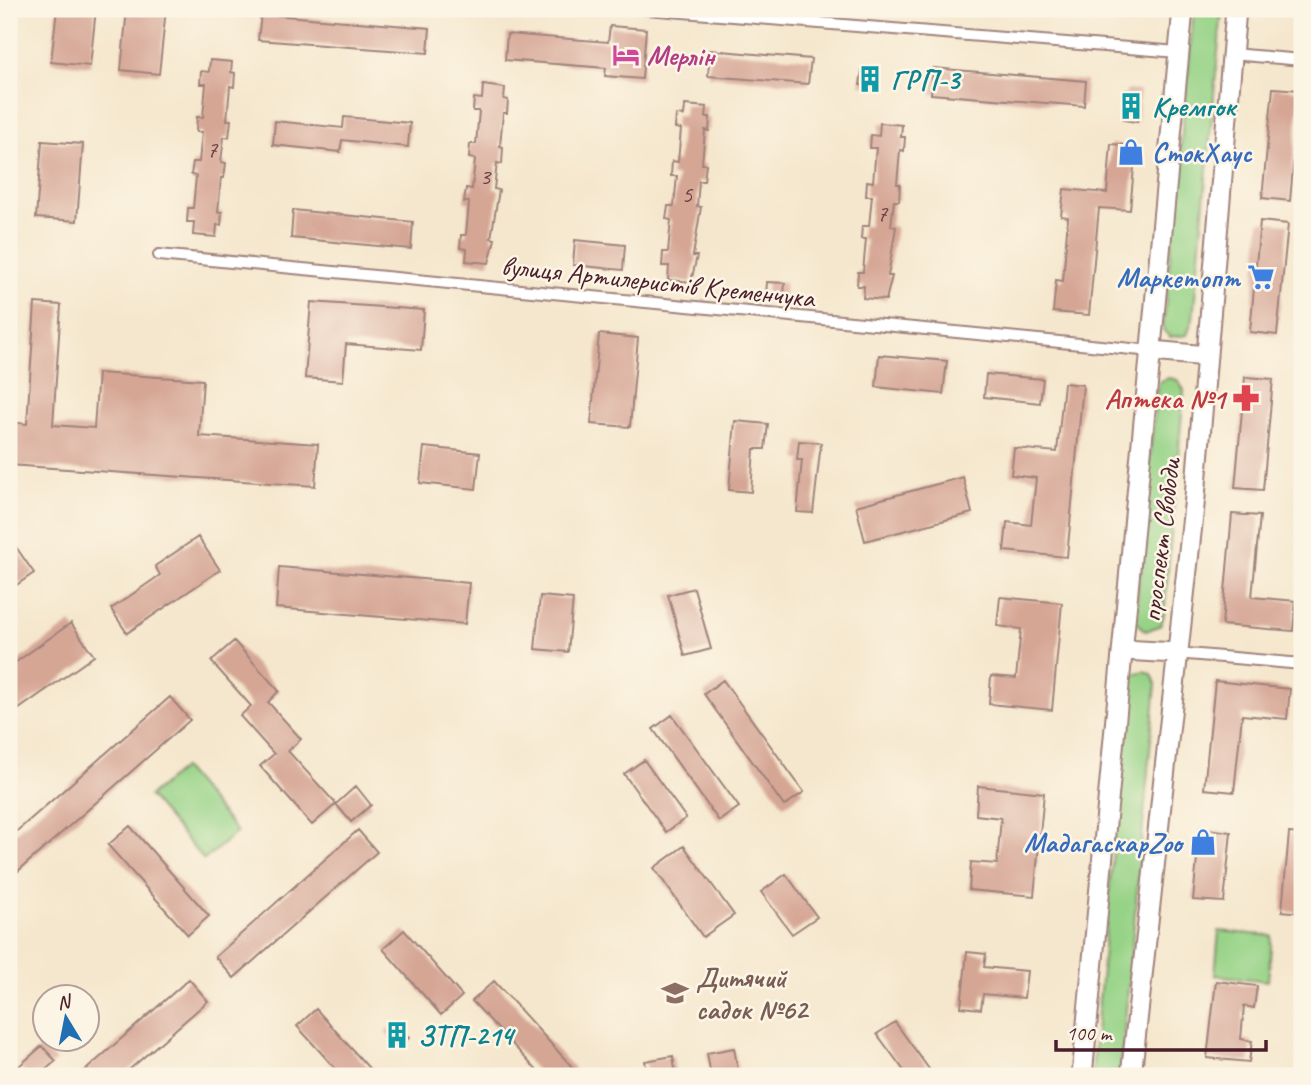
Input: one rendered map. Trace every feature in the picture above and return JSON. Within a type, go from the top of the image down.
[{"type":"highway","name":"проспект Свободи","points":[[1082,1076],[1183,9]]},
{"type":"highway","name":"проспект Свободи","points":[[1131,1076],[1175,653],[1195,497],[1236,9]]},
{"type":"highway","points":[[1152,351],[1207,356]]},
{"type":"highway","points":[[1123,650],[1175,653]]},
{"type":"street","points":[[646,9],[1178,52]]},
{"type":"street","points":[[1232,54],[1302,60]]},
{"type":"street","name":"вулиця Артилеристів Кременчука","points":[[159,255],[1152,351]]},
{"type":"street","points":[[1175,653],[1302,664]]},
{"type":"green space","points":[[1194,9],[1222,9],[1193,318],[1187,335],[1170,337],[1163,330]]},
{"type":"green space","points":[[1169,378],[1177,380],[1184,390],[1164,614],[1161,625],[1146,631],[1135,621],[1156,392],[1160,381]]},
{"type":"green space","points":[[1144,671],[1152,674],[1156,684],[1120,1076],[1092,1076],[1129,681],[1133,674]]},
{"type":"green space","points":[[183,768],[237,832],[204,860],[149,796]]},
{"type":"green space","points":[[1219,931],[1272,936],[1268,981],[1215,975]]},
{"type":"building","points":[[57,9],[96,9],[90,66],[51,62]]},
{"type":"building","points":[[127,9],[166,9],[159,74],[121,70]]},
{"type":"building","points":[[261,14],[430,28],[428,53],[258,40]]},
{"type":"building","points":[[610,26],[646,29],[642,79],[605,76],[606,68],[505,60],[507,34],[608,42]]},
{"type":"building","points":[[710,50],[811,59],[808,84],[708,76]]},
{"type":"building","points":[[210,60],[232,62],[231,72],[235,73],[234,87],[230,86],[227,120],[231,120],[229,137],[224,137],[221,162],[226,163],[224,178],[221,178],[218,212],[222,212],[221,225],[217,225],[216,237],[193,235],[194,222],[187,222],[188,208],[193,208],[196,176],[191,175],[193,162],[199,162],[202,132],[196,132],[197,117],[203,117],[206,84],[200,84],[201,71],[209,72]]},
{"type":"building","points":[[933,68],[1086,81],[1084,106],[931,94]]},
{"type":"building","name":"ГРП-3","points":[[862,71],[879,72],[878,86],[860,85]]},
{"type":"building","points":[[483,85],[505,88],[504,99],[508,100],[507,113],[503,113],[500,146],[503,147],[502,164],[497,163],[494,189],[499,190],[491,238],[495,239],[489,263],[466,261],[467,249],[460,248],[461,235],[466,235],[469,202],[464,202],[466,188],[472,189],[475,159],[469,158],[470,144],[476,144],[479,111],[473,111],[474,98],[482,99]]},
{"type":"building","points":[[1273,88],[1300,90],[1290,201],[1262,198]]},
{"type":"building","name":"Кремгок","points":[[1126,90],[1140,91],[1137,122],[1123,120]]},
{"type":"building","points":[[685,105],[707,107],[706,117],[710,117],[709,131],[705,130],[702,164],[706,164],[704,181],[699,181],[697,206],[701,207],[693,256],[697,256],[691,282],[668,280],[669,266],[662,266],[663,252],[668,252],[671,220],[666,219],[668,206],[674,206],[677,176],[671,176],[672,161],[678,162],[681,129],[675,128],[676,115],[684,116]]},
{"type":"building","points":[[344,117],[410,123],[408,147],[342,140],[340,152],[273,145],[275,121],[343,128]]},
{"type":"building","points":[[880,123],[902,125],[901,137],[905,137],[904,151],[900,150],[897,184],[900,184],[899,201],[894,201],[891,226],[896,227],[888,276],[892,276],[886,300],[863,298],[864,286],[857,286],[858,272],[863,272],[866,239],[861,239],[862,226],[869,226],[872,196],[866,196],[867,181],[873,182],[876,148],[870,148],[871,135],[879,136]]},
{"type":"building","points":[[42,141],[83,144],[77,221],[36,218]]},
{"type":"building","points":[[1111,144],[1136,146],[1130,210],[1099,208],[1089,315],[1053,312],[1056,280],[1063,281],[1068,217],[1061,216],[1064,189],[1107,193]]},
{"type":"building","points":[[293,210],[413,222],[411,249],[291,238]]},
{"type":"building","points":[[1260,221],[1288,224],[1277,335],[1250,332]]},
{"type":"building","points":[[575,240],[625,245],[623,270],[573,265]]},
{"type":"building","points":[[767,282],[785,283],[784,296],[766,295]]},
{"type":"building","points":[[311,302],[424,310],[421,350],[346,344],[343,381],[305,378]]},
{"type":"building","points":[[35,303],[61,305],[53,425],[94,428],[98,373],[203,380],[199,436],[318,444],[315,486],[9,465],[9,422],[27,424]]},
{"type":"building","points":[[599,334],[638,338],[630,427],[591,424]]},
{"type":"building","points":[[879,355],[947,361],[943,394],[876,387]]},
{"type":"building","points":[[986,374],[1043,379],[1040,403],[984,397]]},
{"type":"building","points":[[1245,377],[1273,379],[1263,490],[1235,488]]},
{"type":"building","points":[[1064,383],[1083,385],[1067,557],[1004,551],[1007,522],[1031,525],[1036,478],[1011,475],[1014,448],[1057,452]]},
{"type":"building","points":[[735,421],[768,424],[765,449],[754,449],[751,492],[729,490]]},
{"type":"building","points":[[799,441],[821,443],[813,513],[797,512],[802,460],[797,460]]},
{"type":"building","points":[[424,447],[480,453],[476,489],[420,483]]},
{"type":"building","points":[[963,477],[972,513],[865,541],[856,506]]},
{"type":"building","points":[[1232,514],[1260,516],[1252,597],[1296,601],[1293,631],[1222,625]]},
{"type":"building","points":[[9,537],[34,573],[9,590]]},
{"type":"building","points":[[198,537],[220,570],[127,633],[111,609],[160,575],[155,566]]},
{"type":"building","points":[[279,567],[469,583],[465,624],[276,608]]},
{"type":"building","points":[[694,588],[711,649],[685,656],[668,595]]},
{"type":"building","points":[[540,596],[573,599],[568,652],[535,649]]},
{"type":"building","points":[[1000,597],[1062,603],[1052,710],[989,704],[991,676],[1016,678],[1021,629],[997,626]]},
{"type":"building","points":[[71,623],[94,656],[9,716],[9,667]]},
{"type":"building","points":[[234,641],[279,691],[268,702],[301,739],[288,751],[336,804],[312,825],[260,766],[274,754],[240,716],[251,706],[211,661]]},
{"type":"building","points":[[723,680],[804,792],[784,806],[704,694]]},
{"type":"building","points":[[1215,681],[1290,689],[1287,719],[1242,715],[1234,792],[1204,789]]},
{"type":"building","points":[[170,697],[190,720],[9,879],[9,838]]},
{"type":"building","points":[[672,715],[739,807],[719,821],[653,729]]},
{"type":"building","points":[[644,760],[686,818],[666,832],[624,774]]},
{"type":"building","points":[[356,786],[371,805],[351,822],[336,804]]},
{"type":"building","points":[[978,786],[1044,793],[1034,896],[969,890],[971,862],[997,864],[1001,818],[976,815]]},
{"type":"building","points":[[130,826],[209,916],[188,935],[108,845]]},
{"type":"building","points":[[1200,828],[1231,832],[1224,902],[1193,900]]},
{"type":"building","points":[[358,830],[377,852],[234,978],[215,957]]},
{"type":"building","points":[[1289,833],[1302,834],[1302,913],[1282,911]]},
{"type":"building","points":[[684,846],[734,915],[703,937],[654,868]]},
{"type":"building","points":[[786,874],[817,917],[792,934],[761,892]]},
{"type":"building","points":[[404,930],[462,996],[441,1015],[383,949]]},
{"type":"building","points":[[967,952],[986,954],[984,967],[1027,971],[1024,998],[983,994],[981,1009],[961,1007]]},
{"type":"building","points":[[189,979],[208,1001],[122,1076],[79,1076]]},
{"type":"building","points":[[494,981],[574,1069],[566,1076],[542,1076],[472,1001]]},
{"type":"building","points":[[1216,981],[1257,986],[1254,1008],[1244,1006],[1241,1039],[1252,1041],[1249,1062],[1207,1058]]},
{"type":"building","points":[[316,1009],[376,1076],[342,1076],[297,1026]]},
{"type":"building","points":[[895,1022],[934,1076],[908,1076],[877,1034]]},
{"type":"building","name":"ЗТП-214","points":[[395,1023],[409,1038],[399,1047],[385,1032]]},
{"type":"building","points":[[734,1048],[739,1076],[711,1076],[707,1053]]},
{"type":"building","points":[[33,1054],[49,1054],[56,1061],[38,1076],[27,1076],[19,1066]]},
{"type":"building","points":[[673,1056],[676,1076],[648,1076],[645,1061]]},
{"type":"place","name":"Мерлін","points":[[626,55]]},
{"type":"place","name":"ГРП-3","points":[[870,79]]},
{"type":"place","name":"Кремгок","points":[[1131,106]]},
{"type":"place","name":"СтокХаус","points":[[1131,152]]},
{"type":"place","name":"Маркетопт","points":[[1261,277]]},
{"type":"place","name":"Аптека №1","points":[[1246,398]]},
{"type":"place","name":"МадагаскарZoo","points":[[1203,842]]},
{"type":"place","name":"Дитячий садок №62","points":[[675,993]]},
{"type":"place","name":"ЗТП-214","points":[[397,1035]]}]
